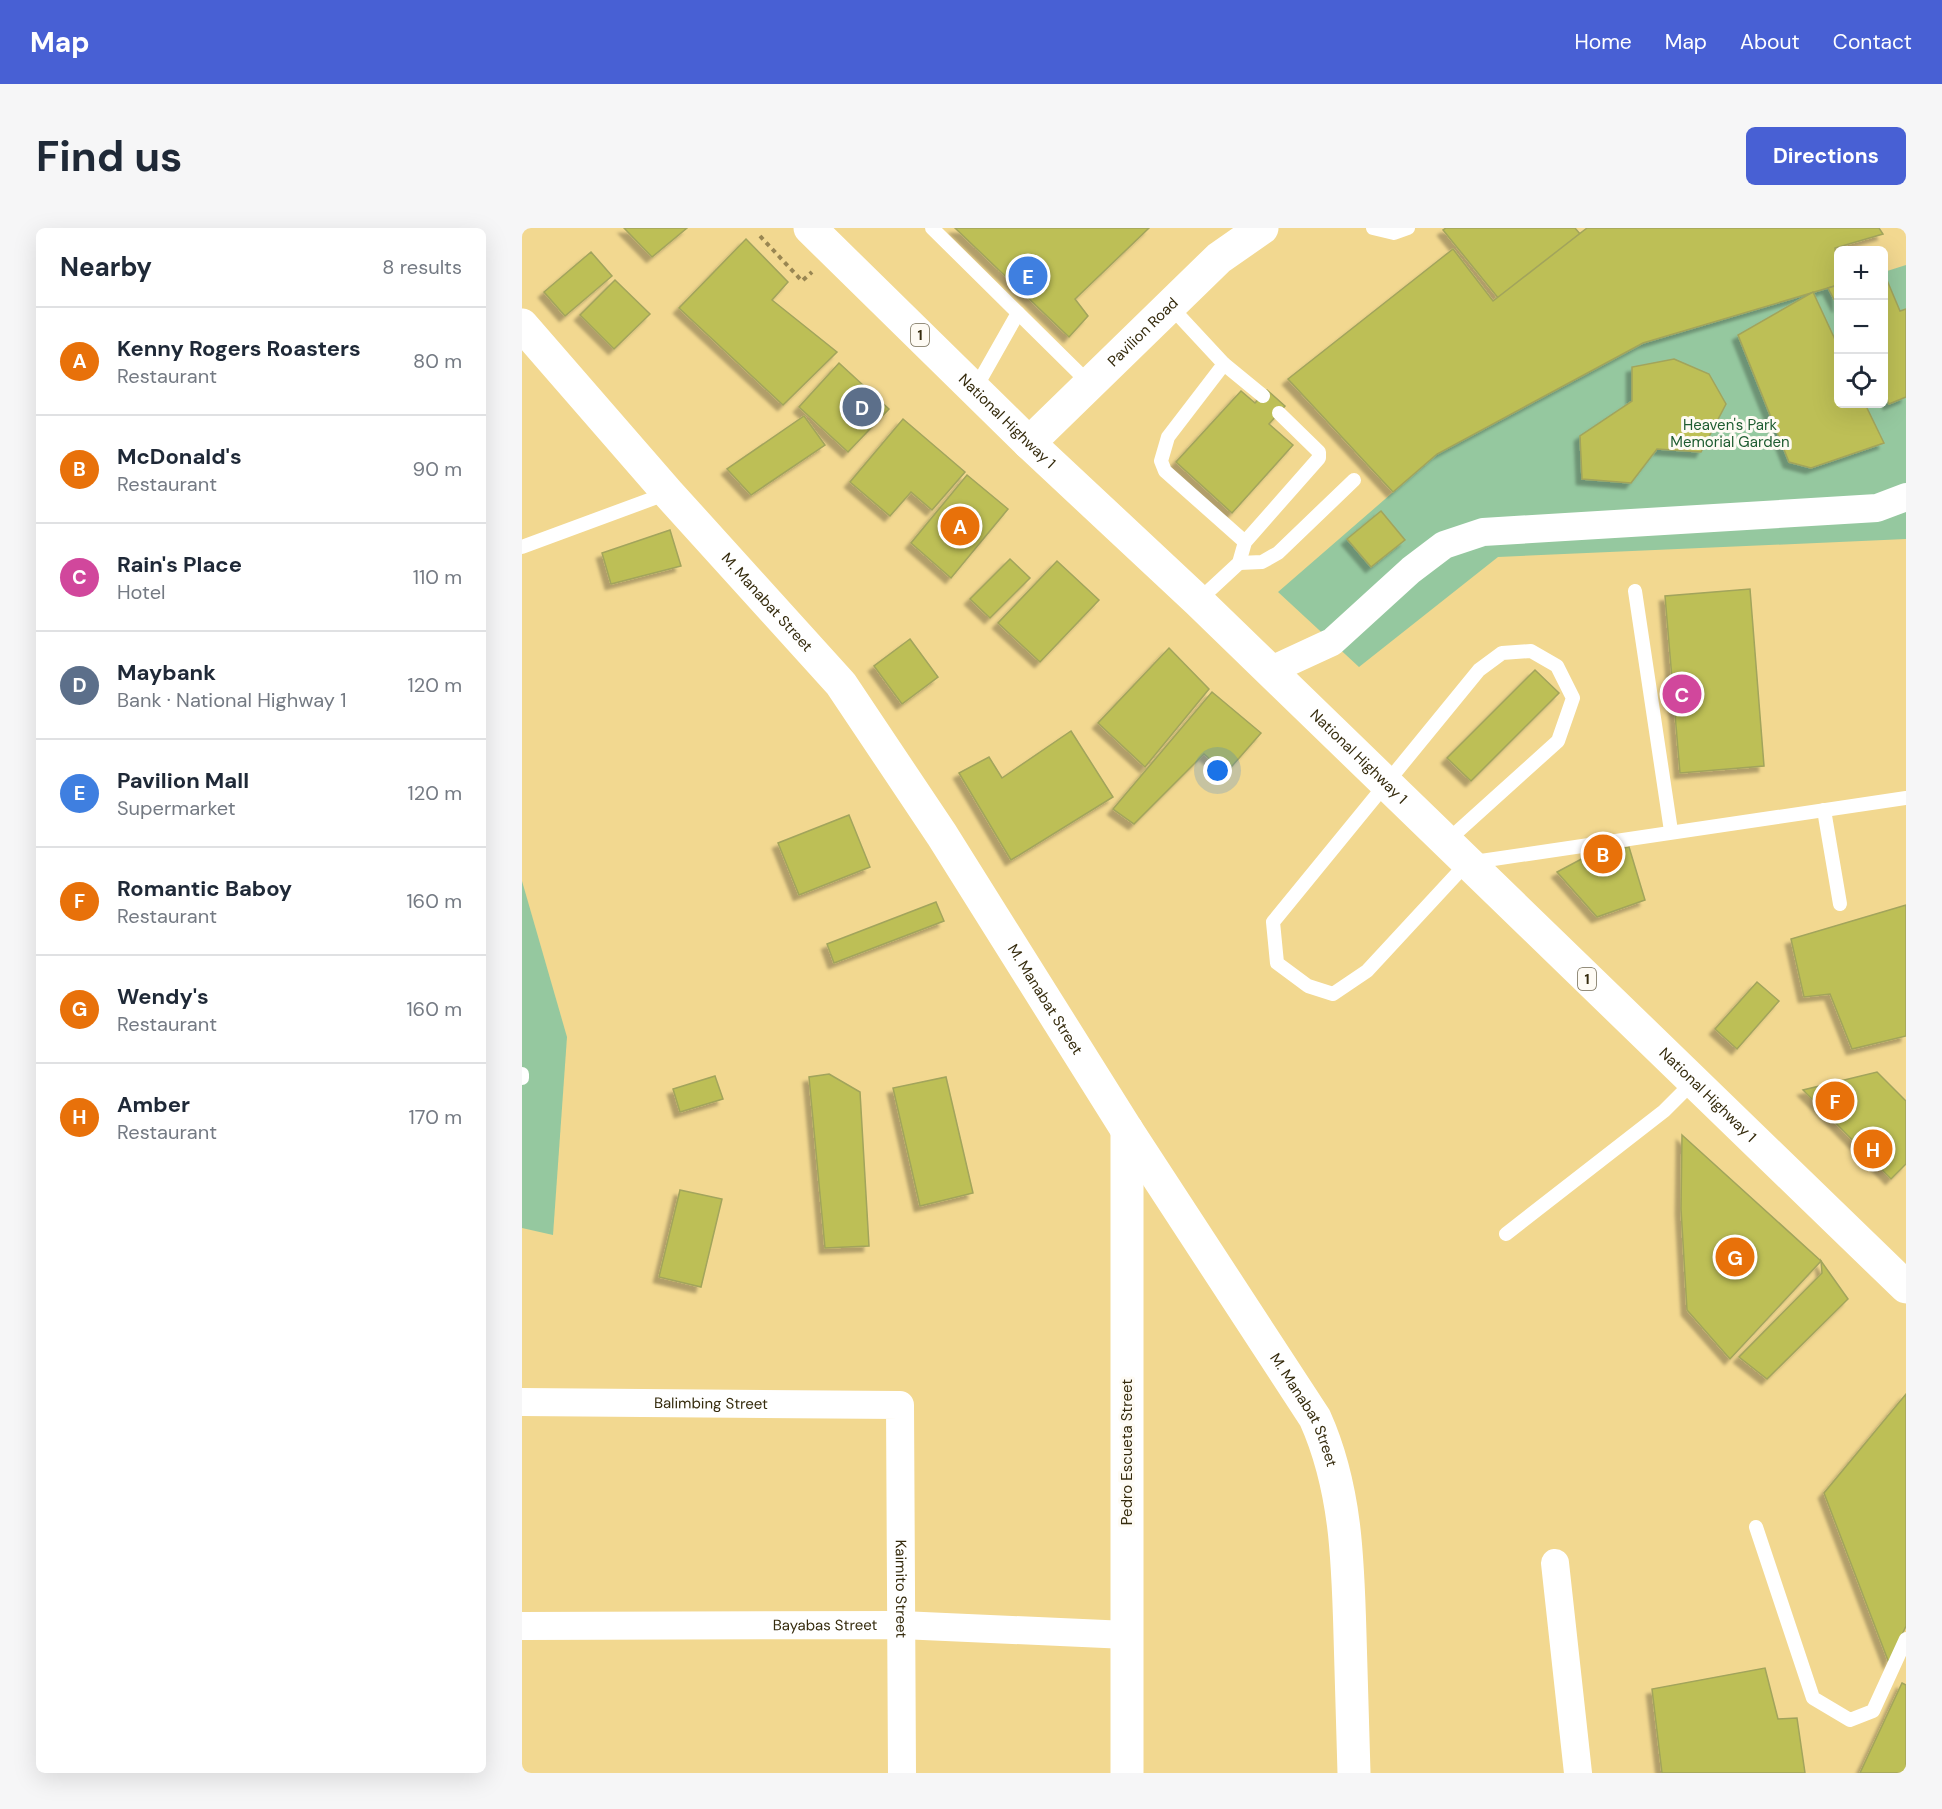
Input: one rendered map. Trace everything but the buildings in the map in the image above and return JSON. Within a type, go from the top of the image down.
[{"type":"main road","name":"National Highway 1","points":[[810,228],[1029,443],[1198,601],[1906,1287]]},
{"type":"main road","name":"Pavilion Road","points":[[1029,443],[1219,258],[1262,228]]},
{"type":"main road","name":"M. Manabat Street","points":[[522,325],[668,493],[840,684],[942,835],[1127,1130],[1315,1418],[1327,1445],[1344,1512],[1349,1579],[1354,1773]]},
{"type":"main road","name":"Pedro Escueta Street","points":[[1127,1130],[1127,1773]]},
{"type":"street","points":[[1269,671],[1332,642],[1411,570],[1444,545],[1483,532],[1877,508],[1906,497]]},
{"type":"street","name":"Balimbing Street","points":[[522,1402],[900,1405]]},
{"type":"street","name":"Kaimito Street","points":[[900,1405],[902,1773]]},
{"type":"street","points":[[1555,1563],[1578,1773]]},
{"type":"street","name":"Bayabas Street","points":[[522,1626],[901,1625],[1127,1635]]},
{"type":"lane","points":[[932,228],[1090,384]]},
{"type":"lane","points":[[1373,228],[1394,233],[1408,228]]},
{"type":"lane","points":[[1171,307],[1224,364],[1263,396]]},
{"type":"lane","points":[[975,389],[1018,313]]},
{"type":"lane","points":[[1224,364],[1168,437],[1161,461],[1165,471],[1245,542]]},
{"type":"lane","points":[[1198,601],[1239,563],[1245,542],[1319,458],[1318,452],[1279,413]]},
{"type":"lane","points":[[1239,563],[1262,562],[1278,553],[1354,480]]},
{"type":"lane","points":[[522,547],[668,493]]},
{"type":"lane","points":[[1635,591],[1671,831]]},
{"type":"lane","points":[[1531,651],[1557,666],[1573,698],[1558,741],[1456,853],[1367,971],[1333,994],[1308,986],[1277,963],[1273,922],[1385,783],[1479,670],[1502,653],[1531,651]]},
{"type":"lane","points":[[1456,853],[1671,831],[1906,798]]},
{"type":"lane","points":[[1824,810],[1840,904]]},
{"type":"lane","points":[[1506,1234],[1664,1111],[1693,1082]]},
{"type":"lane","points":[[1756,1527],[1813,1698],[1850,1720],[1873,1711],[1906,1639]]},
{"type":"path","points":[[760,236],[802,281]]},
{"type":"green space","name":"Heaven's Park Memorial Garden","points":[[1906,265],[1906,539],[1498,557],[1359,667],[1278,592],[1437,454],[1643,343],[1834,286],[1834,408],[1888,408],[1888,271]]},
{"type":"green space","points":[[522,881],[567,1037],[553,1235],[522,1228]]},
{"type":"place","name":"Pavilion Mall","points":[[1028,276]]},
{"type":"place","name":"Maybank","points":[[862,407]]},
{"type":"place","name":"Kenny Rogers Roasters","points":[[960,526]]},
{"type":"place","name":"Rain's Place","points":[[1682,694]]},
{"type":"place","name":"McDonald's","points":[[1603,854]]},
{"type":"place","name":"Romantic Baboy","points":[[1835,1101]]},
{"type":"place","name":"Amber","points":[[1873,1149]]},
{"type":"place","name":"Wendy's","points":[[1735,1257]]}]
